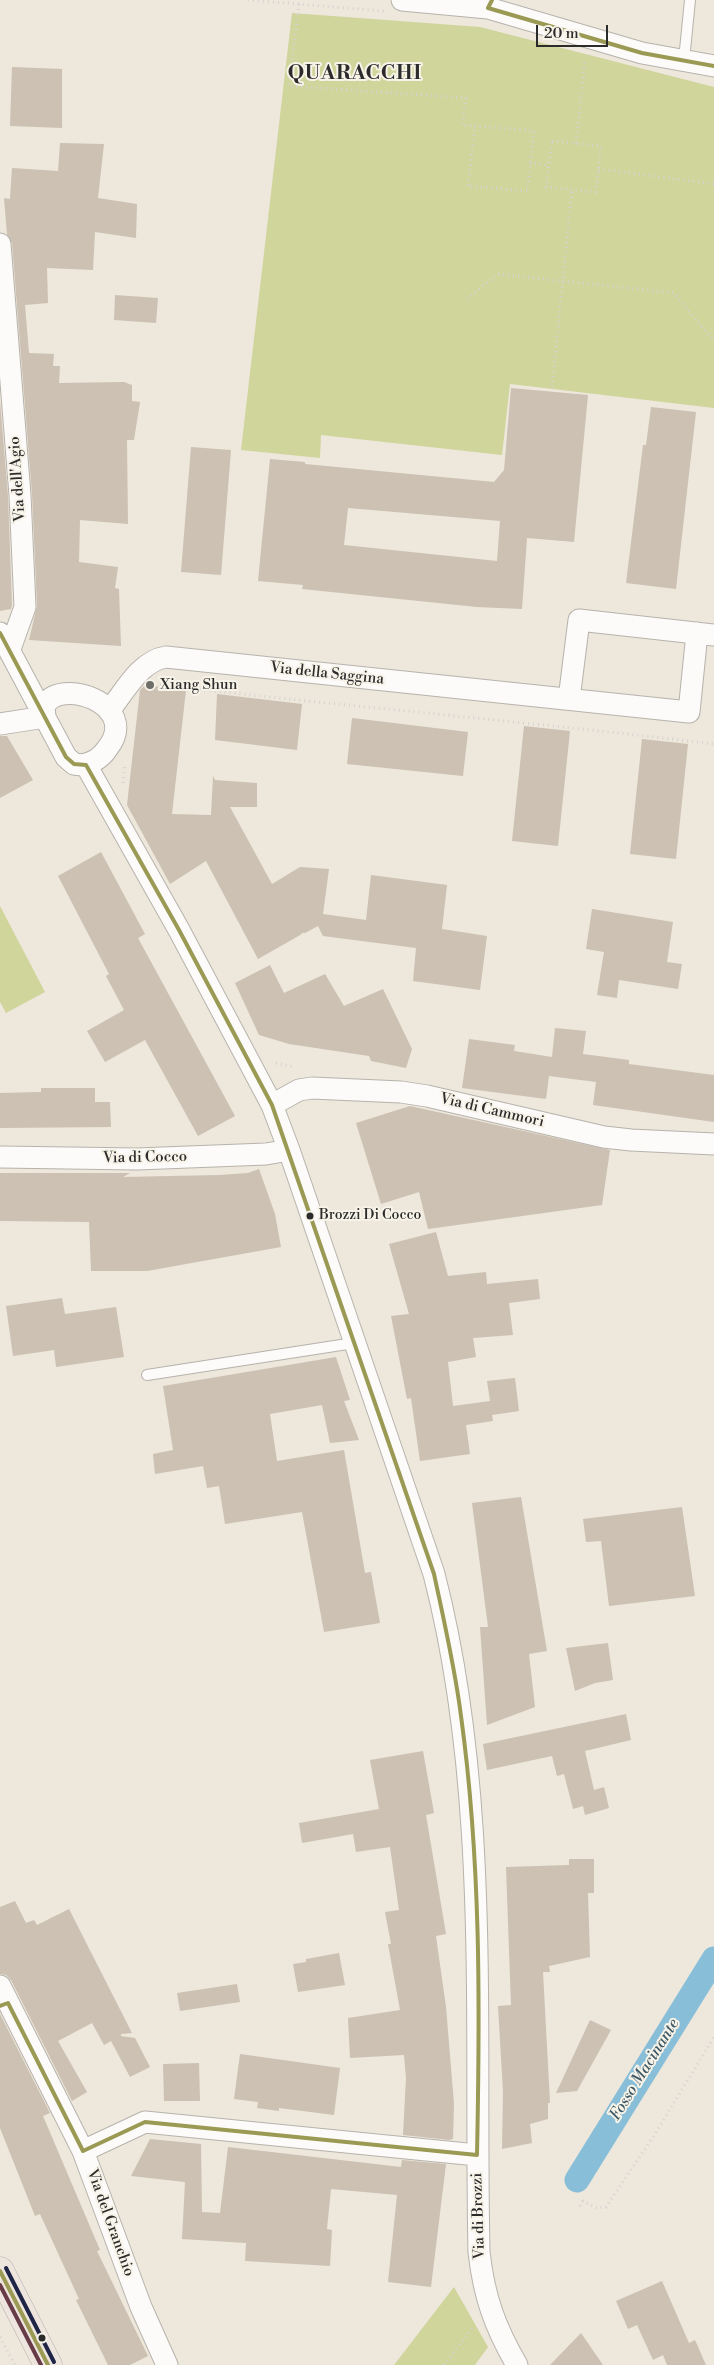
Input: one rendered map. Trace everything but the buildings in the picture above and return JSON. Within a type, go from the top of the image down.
[{"type":"main road","points":[[0,2271],[48,2365]]},
{"type":"street","points":[[402,0],[490,4],[642,53],[714,66]]},
{"type":"street","name":"Via dell'Agio","points":[[0,244],[1,277],[20,495],[25,607],[5,641]]},
{"type":"street","name":"Via della Saggina","points":[[109,711],[145,666],[158,658],[166,657],[689,712],[706,634],[579,620],[569,699]]},
{"type":"street","points":[[5,641],[66,757],[74,764],[86,765],[104,754],[115,734],[115,724],[109,711],[94,698],[72,693],[59,696],[46,703],[43,711],[45,717]]},
{"type":"street","points":[[0,724],[45,717]]},
{"type":"street","name":"Via di Brozzi","points":[[86,765],[179,930],[272,1105],[434,1574],[449,1635],[456,1677],[474,1844],[477,1969],[477,2155],[481,2270],[486,2299],[499,2332],[518,2365]]},
{"type":"street","name":"Via di Cammori","points":[[272,1105],[299,1090],[312,1088],[401,1092],[496,1111],[575,1132],[604,1137],[714,1144]]},
{"type":"street","name":"Via di Cocco","points":[[0,1157],[137,1159],[257,1154],[289,1150]]},
{"type":"street","name":"Via del Granchio","points":[[3,1998],[83,2151],[141,2307],[167,2365]]},
{"type":"street","points":[[83,2151],[145,2122],[477,2155]]},
{"type":"lane","points":[[684,60],[690,0]]},
{"type":"lane","points":[[147,1376],[354,1343]]},
{"type":"path","points":[[298,4],[289,86],[466,98],[462,125],[475,126],[534,131],[527,190],[468,186],[475,126]]},
{"type":"path","points":[[576,143],[585,58]]},
{"type":"path","points":[[552,141],[601,146],[596,192],[546,187],[548,165],[552,141]]},
{"type":"path","points":[[530,163],[548,165]]},
{"type":"path","points":[[598,169],[714,184]]},
{"type":"path","points":[[552,387],[572,190]]},
{"type":"path","points":[[467,299],[498,274],[674,293],[714,341]]},
{"type":"path","points":[[156,684],[372,709],[560,726],[714,744]]},
{"type":"path","points":[[580,2206],[583,2201],[597,2208],[606,2207],[655,2134],[714,2036]]},
{"type":"path","points":[[444,2365],[477,2322]]},
{"type":"path","points":[[0,2336],[14,2365]]},
{"type":"green space","points":[[292,13],[480,27],[714,87],[714,408],[510,384],[502,455],[321,435],[320,458],[241,450]]},
{"type":"green space","points":[[0,906],[45,992],[6,1013],[0,1002]]},
{"type":"green space","points":[[454,2287],[488,2347],[475,2365],[394,2365]]},
{"type":"waterway","name":"Fosso Macinante","points":[[577,2180],[714,1959]]},
{"type":"transit line","points":[[492,0],[488,8],[642,53],[714,66]]},
{"type":"transit line","points":[[0,633],[66,757],[74,764],[86,765],[179,930],[272,1105],[434,1574],[459,1698],[468,1770],[478,1935],[477,2155],[145,2122],[83,2151],[8,2003],[0,2006]]},
{"type":"transit line","points":[[6,2268],[54,2362]]},
{"type":"transit line","points":[[0,2271],[48,2365]]},
{"type":"transit line","points":[[0,2285],[41,2365]]},
{"type":"place","name":"Xiang Shun","points":[[150,685]]},
{"type":"place","name":"Brozzi Di Cocco","points":[[310,1216]]},
{"type":"district","name":"QUARACCHI","points":[[355,74]]}]
